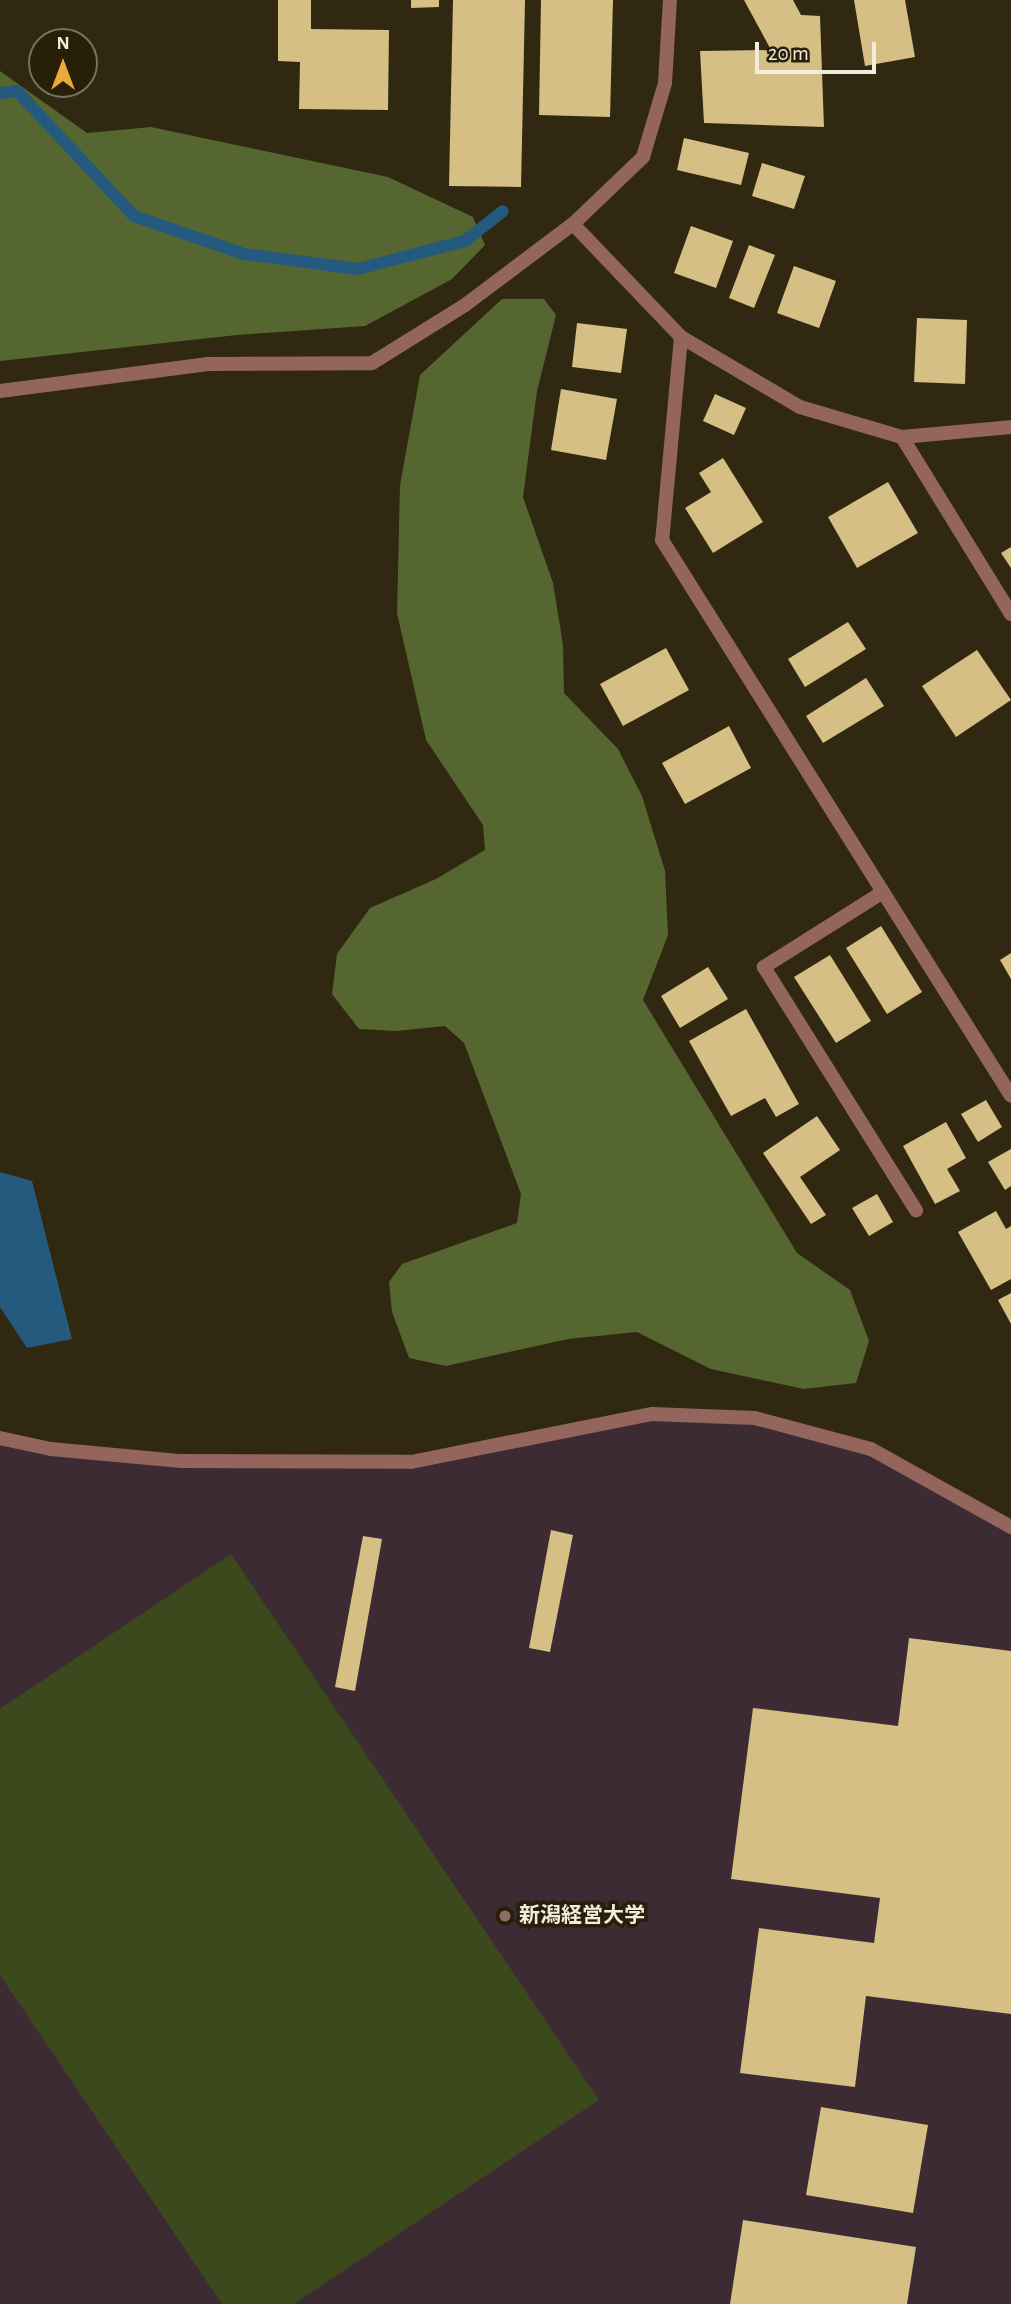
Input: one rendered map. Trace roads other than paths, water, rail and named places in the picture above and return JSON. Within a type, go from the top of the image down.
[{"type":"street","points":[[0,391],[208,364],[372,363],[466,305],[573,224],[643,157],[665,83],[670,0]]},
{"type":"street","points":[[573,224],[681,337],[800,408],[902,437],[1011,426]]},
{"type":"street","points":[[681,337],[662,540],[1011,1096]]},
{"type":"street","points":[[902,437],[1011,614]]},
{"type":"street","points":[[883,892],[764,967],[916,1210]]},
{"type":"street","points":[[0,1438],[51,1449],[181,1461],[411,1462],[652,1414],[755,1418],[871,1449],[1011,1527]]},
{"type":"water","points":[[0,1172],[32,1181],[72,1339],[27,1348],[0,1307]]},
{"type":"waterway","points":[[0,93],[17,91],[134,216],[244,254],[358,269],[465,241],[503,211]]},
{"type":"place","name":"新潟経営大学","points":[[505,1916]]}]
